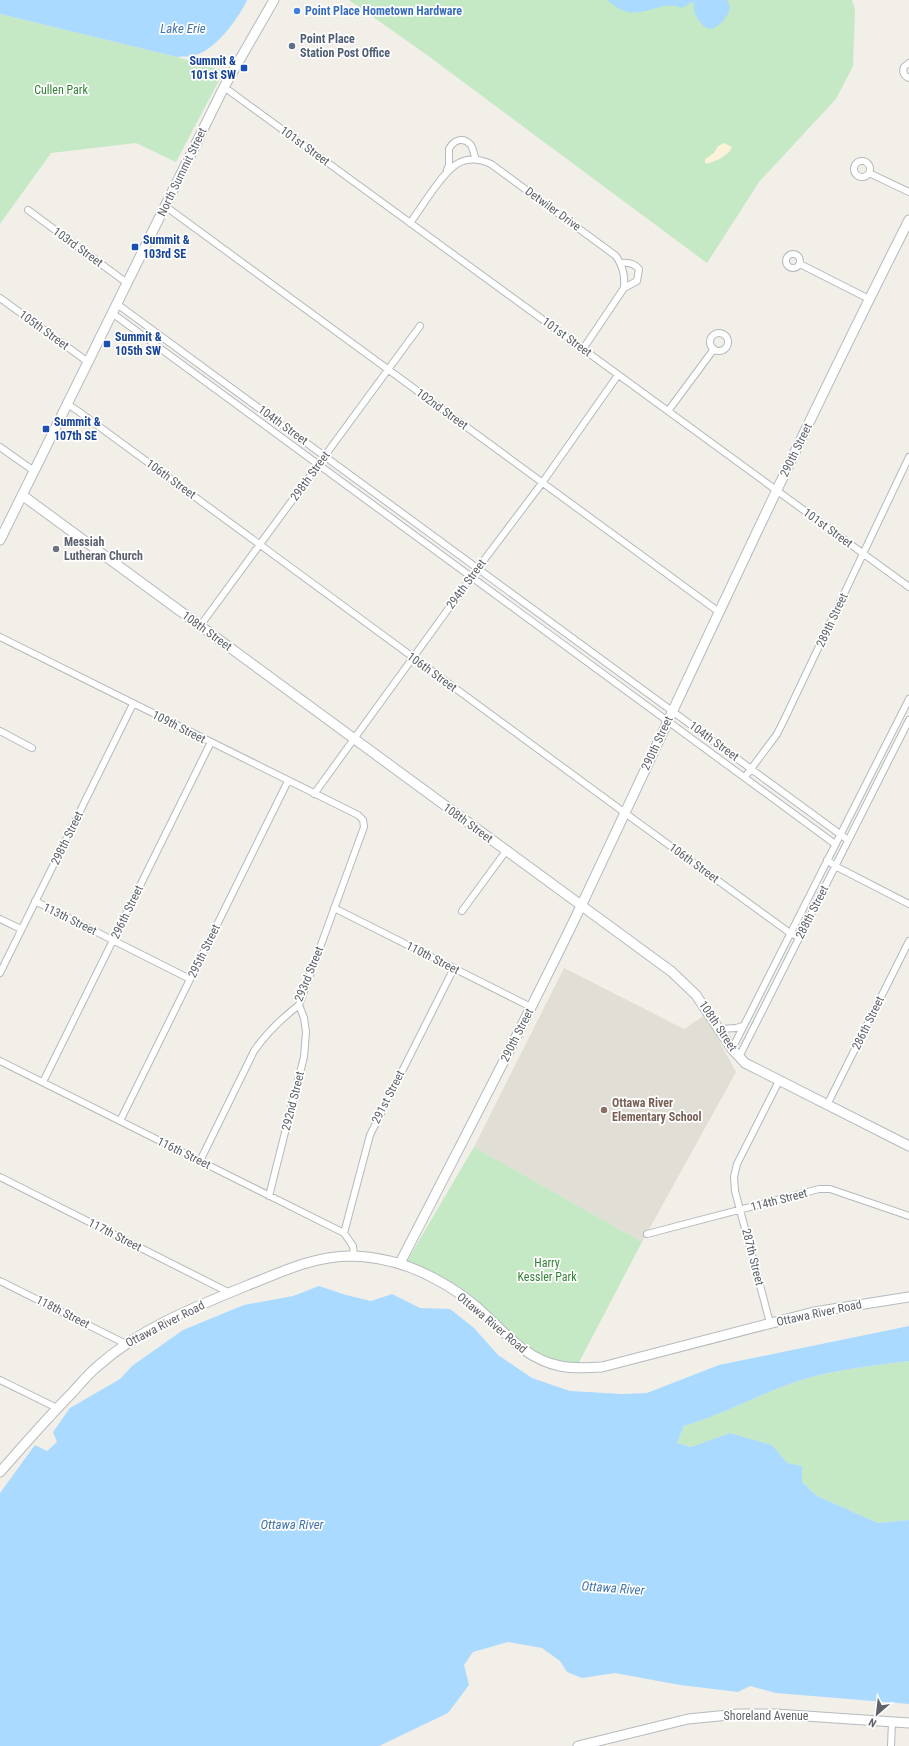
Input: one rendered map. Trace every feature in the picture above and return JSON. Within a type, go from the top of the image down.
[{"type":"street","name":"North Summit Street","points":[[0,540],[224,87],[274,0]]},
{"type":"street","points":[[909,63],[904,67],[903,72],[905,76],[909,78]]},
{"type":"street","name":"101st Street","points":[[224,87],[909,587]]},
{"type":"street","points":[[410,222],[447,171],[449,165],[449,149],[455,142],[459,140],[470,144],[476,159]]},
{"type":"street","name":"Detwiler Drive","points":[[447,171],[456,164],[466,160],[476,159],[491,164],[616,256],[621,263],[625,277],[624,288]]},
{"type":"street","points":[[869,172],[909,192]]},
{"type":"street","name":"102nd Street","points":[[165,206],[719,612]]},
{"type":"street","name":"103rd Street","points":[[28,210],[127,283]]},
{"type":"street","name":"290th Street","points":[[400,1263],[581,906],[719,612],[869,299],[909,220]]},
{"type":"street","points":[[583,349],[624,288],[637,281],[639,269],[628,262],[621,263]]},
{"type":"street","points":[[800,264],[869,299]]},
{"type":"street","name":"105th Street","points":[[0,298],[88,362]]},
{"type":"street","name":"104th Street","points":[[117,304],[848,840]]},
{"type":"street","name":"104th Street","points":[[112,313],[835,844]]},
{"type":"street","name":"298th Street","points":[[200,626],[420,326]]},
{"type":"street","points":[[668,411],[714,349]]},
{"type":"street","name":"294th Street","points":[[314,794],[471,577],[542,483],[618,375]]},
{"type":"street","points":[[216,389],[222,380]]},
{"type":"street","name":"106th Street","points":[[67,404],[625,813],[790,933],[799,937]]},
{"type":"street","points":[[0,446],[34,471]]},
{"type":"street","name":"289th Street","points":[[744,777],[777,734],[909,456]]},
{"type":"street","name":"108th Street","points":[[22,495],[672,972],[688,986],[703,1004],[732,1048],[745,1063],[909,1146]]},
{"type":"street","points":[[396,522],[403,513]]},
{"type":"street","name":"109th Street","points":[[0,637],[358,816]]},
{"type":"street","points":[[572,651],[579,642]]},
{"type":"street","name":"288th Street","points":[[732,1048],[909,699]]},
{"type":"street","name":"298th Street","points":[[0,973],[133,704]]},
{"type":"street","name":"288th Street","points":[[739,1057],[909,720]]},
{"type":"street","points":[[0,731],[32,748]]},
{"type":"street","name":"296th Street","points":[[43,1082],[211,742]]},
{"type":"street","points":[[876,764],[885,768]]},
{"type":"street","name":"295th Street","points":[[120,1121],[288,781]]},
{"type":"street","name":"293rd Street","points":[[200,1160],[254,1051],[263,1037],[279,1020],[299,1005],[364,828],[363,820],[358,816]]},
{"type":"street","points":[[462,911],[506,851]]},
{"type":"street","points":[[827,860],[835,866],[909,904]]},
{"type":"street","name":"113th Street","points":[[35,902],[190,979]]},
{"type":"street","name":"110th Street","points":[[334,908],[531,1007]]},
{"type":"street","points":[[0,919],[21,929]]},
{"type":"street","name":"286th Street","points":[[828,1105],[909,941]]},
{"type":"street","name":"291st Street","points":[[344,1233],[370,1135],[454,968]]},
{"type":"street","name":"292nd Street","points":[[269,1196],[304,1057],[306,1032],[304,1018],[299,1005]]},
{"type":"street","points":[[719,1028],[736,1028],[743,1026]]},
{"type":"street","name":"116th Street","points":[[0,1061],[344,1233]]},
{"type":"street","name":"287th Street","points":[[770,1323],[735,1191],[734,1177],[737,1164],[779,1081]]},
{"type":"street","name":"117th Street","points":[[0,1177],[230,1293]]},
{"type":"street","name":"114th Street","points":[[647,1234],[819,1189],[830,1189],[909,1216]]},
{"type":"street","points":[[344,1233],[353,1246],[354,1257]]},
{"type":"street","name":"Ottawa River Road","points":[[0,1472],[98,1365],[126,1344],[152,1328],[230,1293],[321,1259],[354,1257],[381,1259],[400,1263],[418,1270],[441,1281],[476,1307],[520,1348],[540,1360],[559,1366],[579,1369],[602,1367],[770,1323],[836,1308],[909,1297]]},
{"type":"street","name":"118th Street","points":[[0,1281],[126,1344]]},
{"type":"street","points":[[0,1380],[57,1408]]},
{"type":"street","name":"Shoreland Avenue","points":[[578,1746],[688,1719],[739,1714],[776,1714],[909,1723]]},
{"type":"street","points":[[891,1746],[892,1722]]},
{"type":"shaded area","name":"Ottawa River Elementary School","points":[[564,968],[684,1029],[705,1015],[736,1072],[642,1242],[474,1147]]},
{"type":"green space","points":[[349,0],[852,0],[855,9],[853,66],[836,99],[759,182],[707,263],[427,55]]},
{"type":"green space","name":"Cullen Park","points":[[0,14],[177,57],[224,71],[176,162],[136,143],[51,153],[0,224]]},
{"type":"green space","name":"Harry Kessler Park","points":[[474,1147],[642,1242],[578,1364],[552,1360],[534,1352],[423,1268],[407,1261]]},
{"type":"green space","points":[[909,1361],[909,1520],[878,1523],[817,1496],[802,1482],[772,1445],[730,1433],[691,1447],[677,1443],[684,1426],[698,1422],[792,1383],[835,1372]]},
{"type":"sand","points":[[724,143],[732,147],[731,150],[725,156],[716,161],[705,163],[705,159],[714,153],[718,146]]},
{"type":"water","name":"Lake Erie","points":[[0,0],[247,0],[233,24],[219,40],[204,52],[192,56],[177,57],[0,14]]},
{"type":"water","points":[[607,0],[727,0],[730,7],[723,21],[714,28],[710,29],[700,23],[694,11],[694,4],[692,2],[682,8],[669,6],[642,12],[629,12],[614,6]]},
{"type":"water","name":"Ottawa River","points":[[319,1286],[371,1301],[392,1294],[420,1308],[450,1309],[474,1328],[498,1355],[532,1378],[570,1391],[622,1394],[647,1393],[719,1365],[909,1326],[909,1361],[835,1372],[792,1383],[698,1422],[684,1426],[677,1443],[691,1447],[730,1433],[772,1445],[787,1463],[802,1466],[802,1482],[817,1496],[878,1523],[909,1520],[909,1704],[776,1693],[750,1686],[738,1692],[680,1685],[615,1673],[582,1678],[567,1672],[560,1661],[542,1648],[508,1642],[473,1652],[464,1665],[469,1685],[448,1713],[379,1746],[0,1746],[0,1493],[35,1445],[47,1451],[57,1442],[53,1432],[70,1408],[120,1379],[132,1366],[183,1330],[244,1305],[293,1296]]},
{"type":"place","name":"Point Place Hometown Hardware","points":[[297,11]]},
{"type":"place","name":"Point Place Station Post Office","points":[[292,46]]},
{"type":"place","name":"Summit & 101st SW","points":[[244,68]]},
{"type":"place","name":"Summit & 103rd SE","points":[[135,247]]},
{"type":"place","name":"Summit & 105th SW","points":[[107,344]]},
{"type":"place","name":"Summit & 107th SE","points":[[46,429]]},
{"type":"place","name":"Messiah Lutheran Church","points":[[56,549]]},
{"type":"place","name":"Ottawa River Elementary School","points":[[604,1110]]}]
